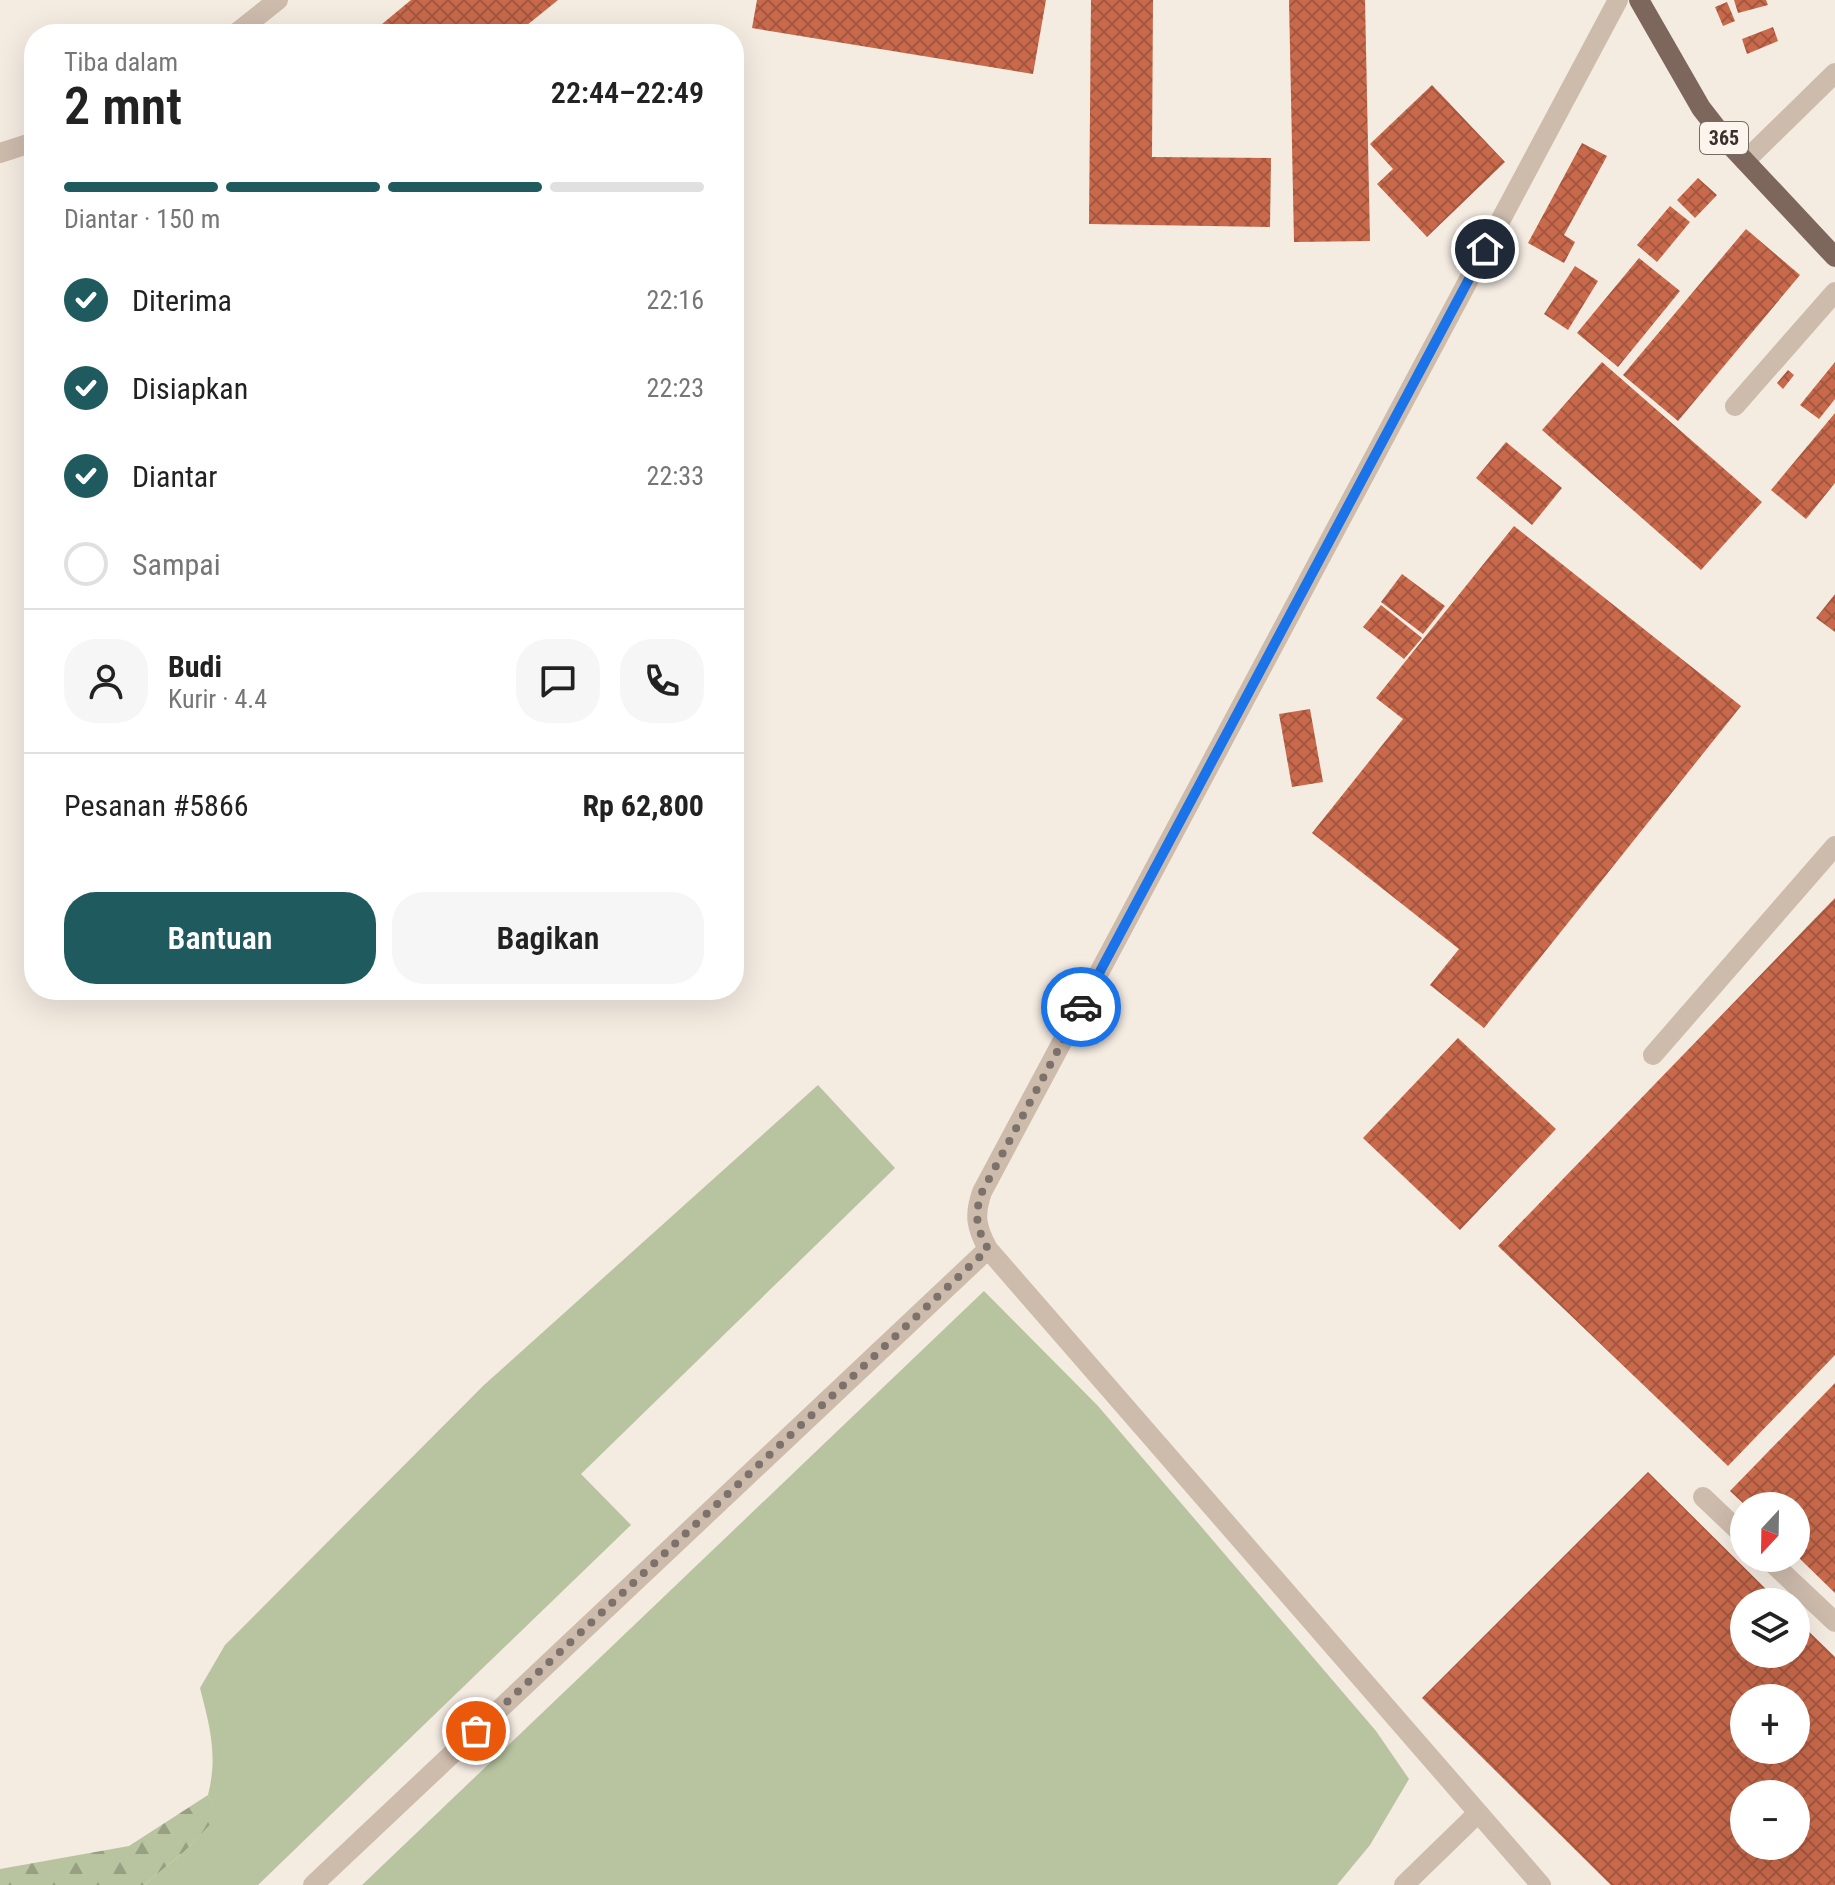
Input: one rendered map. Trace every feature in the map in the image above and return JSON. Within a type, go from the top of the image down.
[{"type":"main road","name":"365","points":[[1639,0],[1701,108],[1745,161],[1835,257]]},
{"type":"street","points":[[248,24],[278,0]]},
{"type":"street","points":[[1541,1885],[988,1249],[978,1230],[975,1213],[982,1192],[1618,0]]},
{"type":"street","points":[[1745,161],[1835,73]]},
{"type":"street","points":[[0,153],[24,145]]},
{"type":"street","points":[[1735,406],[1835,292]]},
{"type":"street","points":[[1653,1055],[1835,846]]},
{"type":"street","points":[[313,1885],[988,1249]]},
{"type":"street","points":[[1703,1497],[1730,1523]]},
{"type":"street","points":[[1782,1572],[1835,1622]]},
{"type":"street","points":[[1406,1885],[1478,1813]]},
{"type":"green space","points":[[818,1085],[895,1168],[581,1474],[631,1525],[258,1885],[144,1885],[186,1850],[218,1815],[208,1795],[212,1754],[210,1729],[200,1688],[225,1645],[484,1385]]},
{"type":"green space","points":[[984,1291],[1098,1406],[1376,1731],[1409,1779],[1370,1845],[1337,1885],[362,1885]]},
{"type":"green space","points":[[208,1795],[219,1815],[186,1850],[144,1885],[0,1885],[0,1869],[129,1846]]},
{"type":"building","points":[[411,0],[558,0],[528,24],[382,24]]},
{"type":"building","points":[[757,0],[1046,0],[1033,74],[752,28]]},
{"type":"building","points":[[1091,0],[1153,0],[1152,157],[1271,158],[1270,227],[1089,224]]},
{"type":"building","points":[[1289,0],[1365,0],[1370,241],[1294,242]]},
{"type":"building","points":[[1734,0],[1766,0],[1768,5],[1738,13]]},
{"type":"building","points":[[1727,2],[1735,21],[1723,26],[1715,7]]},
{"type":"building","points":[[1773,27],[1778,41],[1747,54],[1742,39]]},
{"type":"building","points":[[1432,85],[1505,162],[1427,237],[1377,184],[1393,169],[1370,144]]},
{"type":"building","points":[[1582,143],[1607,156],[1564,235],[1575,242],[1564,263],[1528,243]]},
{"type":"building","points":[[1698,178],[1717,195],[1695,218],[1677,200]]},
{"type":"building","points":[[1670,206],[1690,222],[1657,262],[1637,245]]},
{"type":"building","points":[[1746,229],[1800,275],[1678,421],[1623,375]]},
{"type":"building","points":[[1639,258],[1680,291],[1618,367],[1577,333]]},
{"type":"building","points":[[1575,266],[1598,281],[1568,330],[1544,314]]},
{"type":"building","points":[[1602,362],[1762,502],[1701,570],[1542,430]]},
{"type":"building","points":[[1835,362],[1835,399],[1819,419],[1800,405]]},
{"type":"building","points":[[1788,370],[1794,375],[1783,389],[1777,383]]},
{"type":"building","points":[[1835,413],[1835,483],[1806,519],[1771,490]]},
{"type":"building","points":[[1506,442],[1562,488],[1532,525],[1476,478]]},
{"type":"building","points":[[1514,526],[1741,706],[1484,1028],[1430,985],[1459,949],[1312,833],[1403,719],[1376,698]]},
{"type":"building","points":[[1402,574],[1445,606],[1423,634],[1381,602]]},
{"type":"building","points":[[1835,594],[1835,632],[1816,618]]},
{"type":"building","points":[[1381,605],[1422,638],[1404,659],[1363,627]]},
{"type":"building","points":[[1310,709],[1323,782],[1292,787],[1279,714]]},
{"type":"building","points":[[1835,898],[1835,1355],[1728,1466],[1498,1246]]},
{"type":"building","points":[[1458,1038],[1556,1129],[1460,1230],[1363,1138]]},
{"type":"building","points":[[1835,1383],[1835,1593],[1810,1569],[1810,1492],[1730,1491]]},
{"type":"building","points":[[1648,1472],[1730,1553],[1730,1572],[1749,1572],[1765,1588],[1730,1588],[1730,1668],[1810,1668],[1810,1633],[1835,1657],[1835,1885],[1611,1885],[1422,1698]]},
{"type":"way so far","points":[[476,1731],[988,1249],[978,1230],[975,1213],[982,1192],[1081,1007]]},
{"type":"route","points":[[1081,1007],[1485,249]]}]
